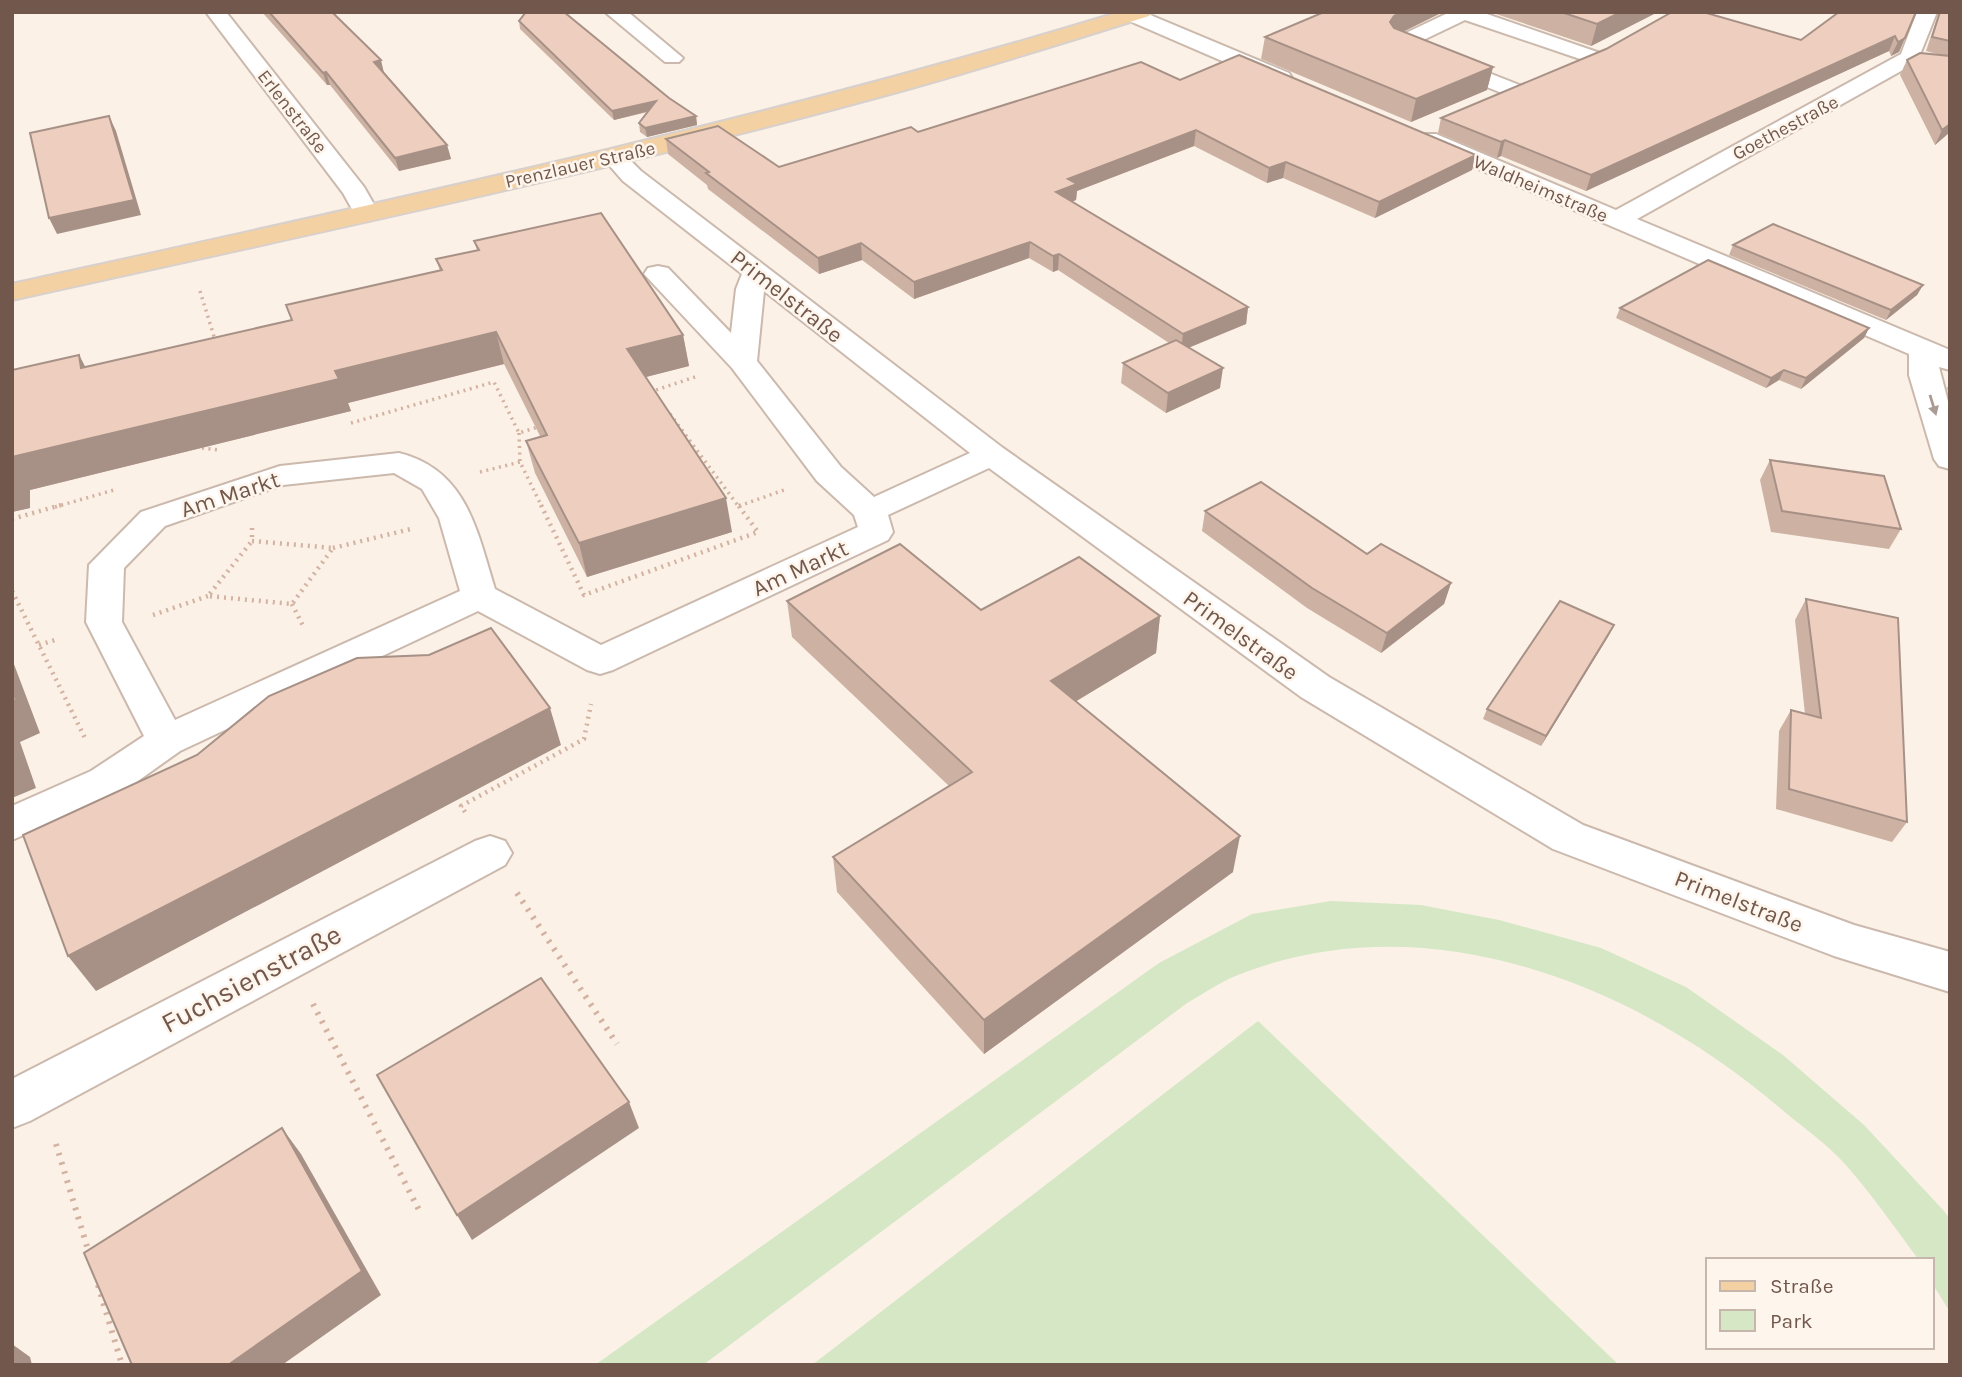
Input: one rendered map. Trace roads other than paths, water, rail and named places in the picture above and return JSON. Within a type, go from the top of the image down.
[{"type":"main road","name":"Prenzlauer Straße","points":[[12,292],[614,156],[856,96],[1133,13]]},
{"type":"street","name":"Erlenstraße","points":[[216,12],[355,192],[366,213]]},
{"type":"street","points":[[615,12],[672,58]]},
{"type":"street","points":[[1927,12],[1910,58],[1937,62]]},
{"type":"street","points":[[1133,13],[1305,88]]},
{"type":"street","points":[[1514,91],[1398,44],[1464,13],[1593,57]]},
{"type":"street","points":[[1559,71],[1618,44]]},
{"type":"street","name":"Goethestraße","points":[[1617,220],[1910,58]]},
{"type":"street","points":[[1492,100],[1537,81]]},
{"type":"street","name":"Waldheimstraße","points":[[1436,123],[1413,132],[1937,356]]},
{"type":"street","name":"Primelstraße","points":[[614,156],[632,176],[992,455],[1315,687],[1569,837],[1850,943],[1950,972]]},
{"type":"street","points":[[742,362],[750,289],[756,273]]},
{"type":"street","points":[[658,274],[742,362],[829,474],[870,511],[992,455]]},
{"type":"street","points":[[1937,356],[1924,375],[1950,459]]},
{"type":"street","name":"Am Markt","points":[[166,741],[104,622],[107,565],[153,519],[253,484],[279,476],[399,463],[435,483],[456,518],[479,596],[600,662],[876,532],[870,511]]},
{"type":"street","points":[[12,824],[106,782],[166,741],[479,596]]},
{"type":"street","name":"Fuchsienstraße","points":[[26,1098],[490,853]]}]
